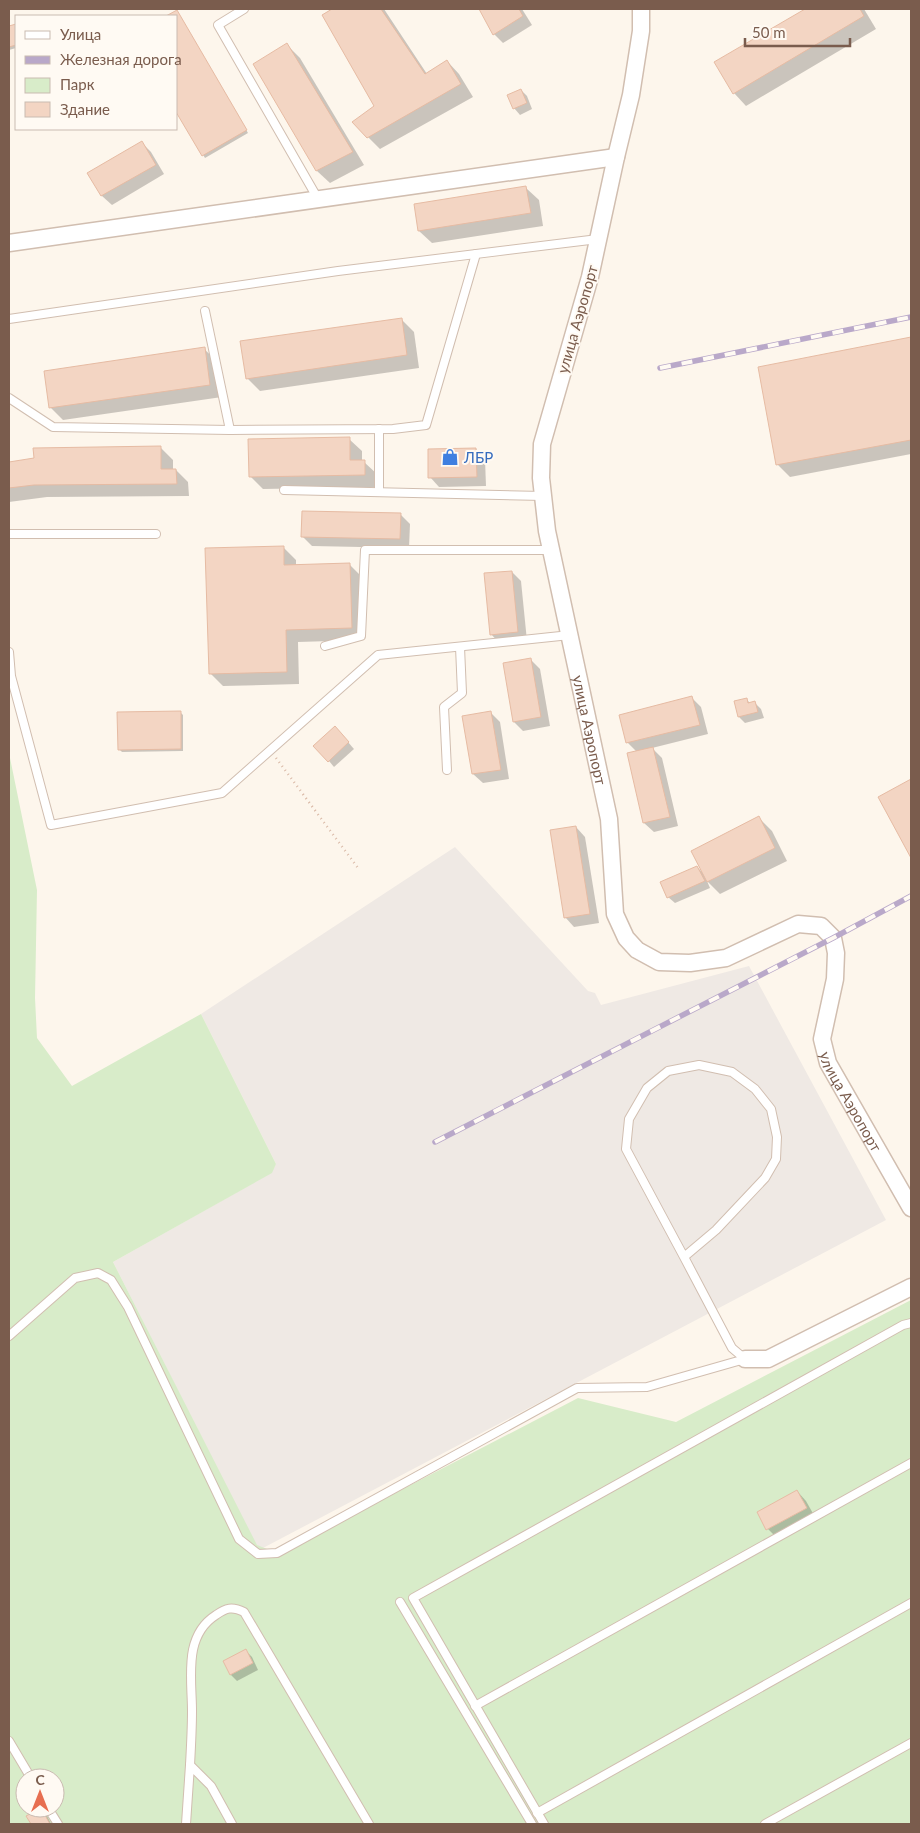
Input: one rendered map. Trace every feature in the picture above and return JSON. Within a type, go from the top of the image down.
[{"type":"street","name":"улица Аэропорт","points":[[641,9],[640,31],[631,95],[590,277],[542,444],[541,478],[551,550],[609,819],[615,914],[626,938],[637,950],[659,962],[690,963],[726,958],[798,924],[822,926],[833,938],[836,953],[835,979],[822,1039],[828,1063],[911,1208]]},
{"type":"street","points":[[9,243],[616,157]]},
{"type":"street","points":[[745,1359],[768,1358],[911,1287]]},
{"type":"lane","points":[[244,9],[218,25],[318,199]]},
{"type":"lane","points":[[9,319],[338,271],[598,239]]},
{"type":"lane","points":[[9,398],[53,427],[230,430],[379,429],[426,425],[476,254]]},
{"type":"lane","points":[[205,311],[230,430]]},
{"type":"lane","points":[[379,429],[379,492]]},
{"type":"lane","points":[[284,490],[543,496]]},
{"type":"lane","points":[[9,534],[156,534]]},
{"type":"lane","points":[[325,646],[361,636],[365,550],[551,550]]},
{"type":"lane","points":[[9,652],[12,676],[51,825],[222,793],[378,656],[570,635]]},
{"type":"lane","points":[[447,770],[444,707],[462,693],[460,647]]},
{"type":"lane","points":[[684,1257],[716,1230],[765,1178],[776,1159],[777,1136],[771,1110],[755,1090],[732,1072],[699,1065],[668,1071],[647,1088],[629,1119],[626,1149],[732,1348],[745,1359]]},
{"type":"lane","points":[[9,1336],[76,1278],[98,1273],[111,1280],[128,1307],[239,1539],[258,1554],[277,1553],[577,1388],[647,1387],[745,1359]]},
{"type":"lane","points":[[544,1824],[413,1598],[894,1330],[911,1323]]},
{"type":"lane","points":[[475,1706],[911,1464]]},
{"type":"lane","points":[[400,1602],[532,1824]]},
{"type":"lane","points":[[537,1813],[911,1603]]},
{"type":"lane","points":[[186,1824],[192,1712],[190,1662],[196,1638],[208,1620],[226,1608],[236,1608],[244,1612],[369,1824]]},
{"type":"lane","points":[[9,1742],[25,1768]]},
{"type":"lane","points":[[765,1824],[911,1743]]},
{"type":"lane","points":[[190,1765],[211,1786],[232,1824]]},
{"type":"path","points":[[270,750],[358,868]]},
{"type":"shaded area","points":[[455,847],[588,991],[595,993],[601,1005],[749,966],[886,1220],[263,1548],[256,1545],[113,1262],[271,1173],[276,1164],[201,1014]]},
{"type":"green space","points":[[9,753],[37,890],[35,998],[37,1038],[72,1086],[201,1014],[276,1164],[272,1173],[113,1262],[257,1545],[277,1553],[276,1555],[578,1398],[676,1422],[911,1300],[911,1824],[9,1824]]},
{"type":"building","points":[[332,9],[381,9],[425,74],[447,60],[461,84],[367,138],[352,122],[374,106],[322,15]]},
{"type":"building","points":[[479,9],[519,9],[523,16],[493,35]]},
{"type":"building","points":[[805,9],[860,9],[864,16],[733,94],[714,62]]},
{"type":"building","points":[[177,10],[247,130],[202,156],[178,115],[178,15],[168,15]]},
{"type":"building","points":[[15,24],[15,45],[9,47],[9,26]]},
{"type":"building","points":[[287,43],[353,152],[316,171],[253,64]]},
{"type":"building","points":[[521,89],[527,103],[513,109],[507,95]]},
{"type":"building","points":[[142,141],[156,165],[101,196],[87,173]]},
{"type":"building","points":[[526,186],[531,213],[418,231],[414,204]]},
{"type":"building","points":[[402,318],[407,355],[246,379],[240,341]]},
{"type":"building","points":[[911,337],[911,440],[776,465],[758,367]]},
{"type":"building","points":[[205,347],[210,385],[49,408],[44,371]]},
{"type":"building","points":[[350,437],[350,460],[365,460],[365,475],[249,477],[248,439]]},
{"type":"building","points":[[161,446],[161,469],[176,469],[177,484],[34,485],[9,488],[9,462],[34,458],[33,448]]},
{"type":"building","points":[[476,448],[477,477],[428,478],[428,449]]},
{"type":"building","points":[[302,511],[401,513],[400,539],[301,537]]},
{"type":"building","points":[[284,546],[284,565],[350,563],[352,628],[286,630],[287,672],[209,674],[205,548]]},
{"type":"building","points":[[512,571],[518,632],[490,635],[484,573]]},
{"type":"building","points":[[531,658],[541,717],[513,722],[503,663]]},
{"type":"building","points":[[692,696],[700,725],[626,743],[619,715]]},
{"type":"building","points":[[747,698],[748,703],[755,701],[758,712],[738,717],[734,701]]},
{"type":"building","points":[[181,711],[181,749],[118,750],[117,712]]},
{"type":"building","points":[[491,711],[501,770],[472,774],[462,716]]},
{"type":"building","points":[[335,726],[349,742],[328,762],[313,746]]},
{"type":"building","points":[[653,747],[670,817],[643,823],[627,753]]},
{"type":"building","points":[[911,779],[911,858],[878,797]]},
{"type":"building","points":[[759,816],[775,848],[707,882],[691,851]]},
{"type":"building","points":[[576,826],[590,914],[564,918],[550,830]]},
{"type":"building","points":[[697,866],[705,881],[667,898],[660,882]]},
{"type":"building","points":[[797,1490],[807,1508],[766,1530],[757,1512]]},
{"type":"building","points":[[246,1649],[253,1663],[230,1675],[223,1661]]},
{"type":"building","points":[[27,1818],[47,1818],[50,1824],[31,1824]]},
{"type":"railway","points":[[660,368],[911,317]]},
{"type":"railway","points":[[435,1142],[833,938],[911,896]]},
{"type":"place","name":"ЛБР","points":[[450,457]]}]
